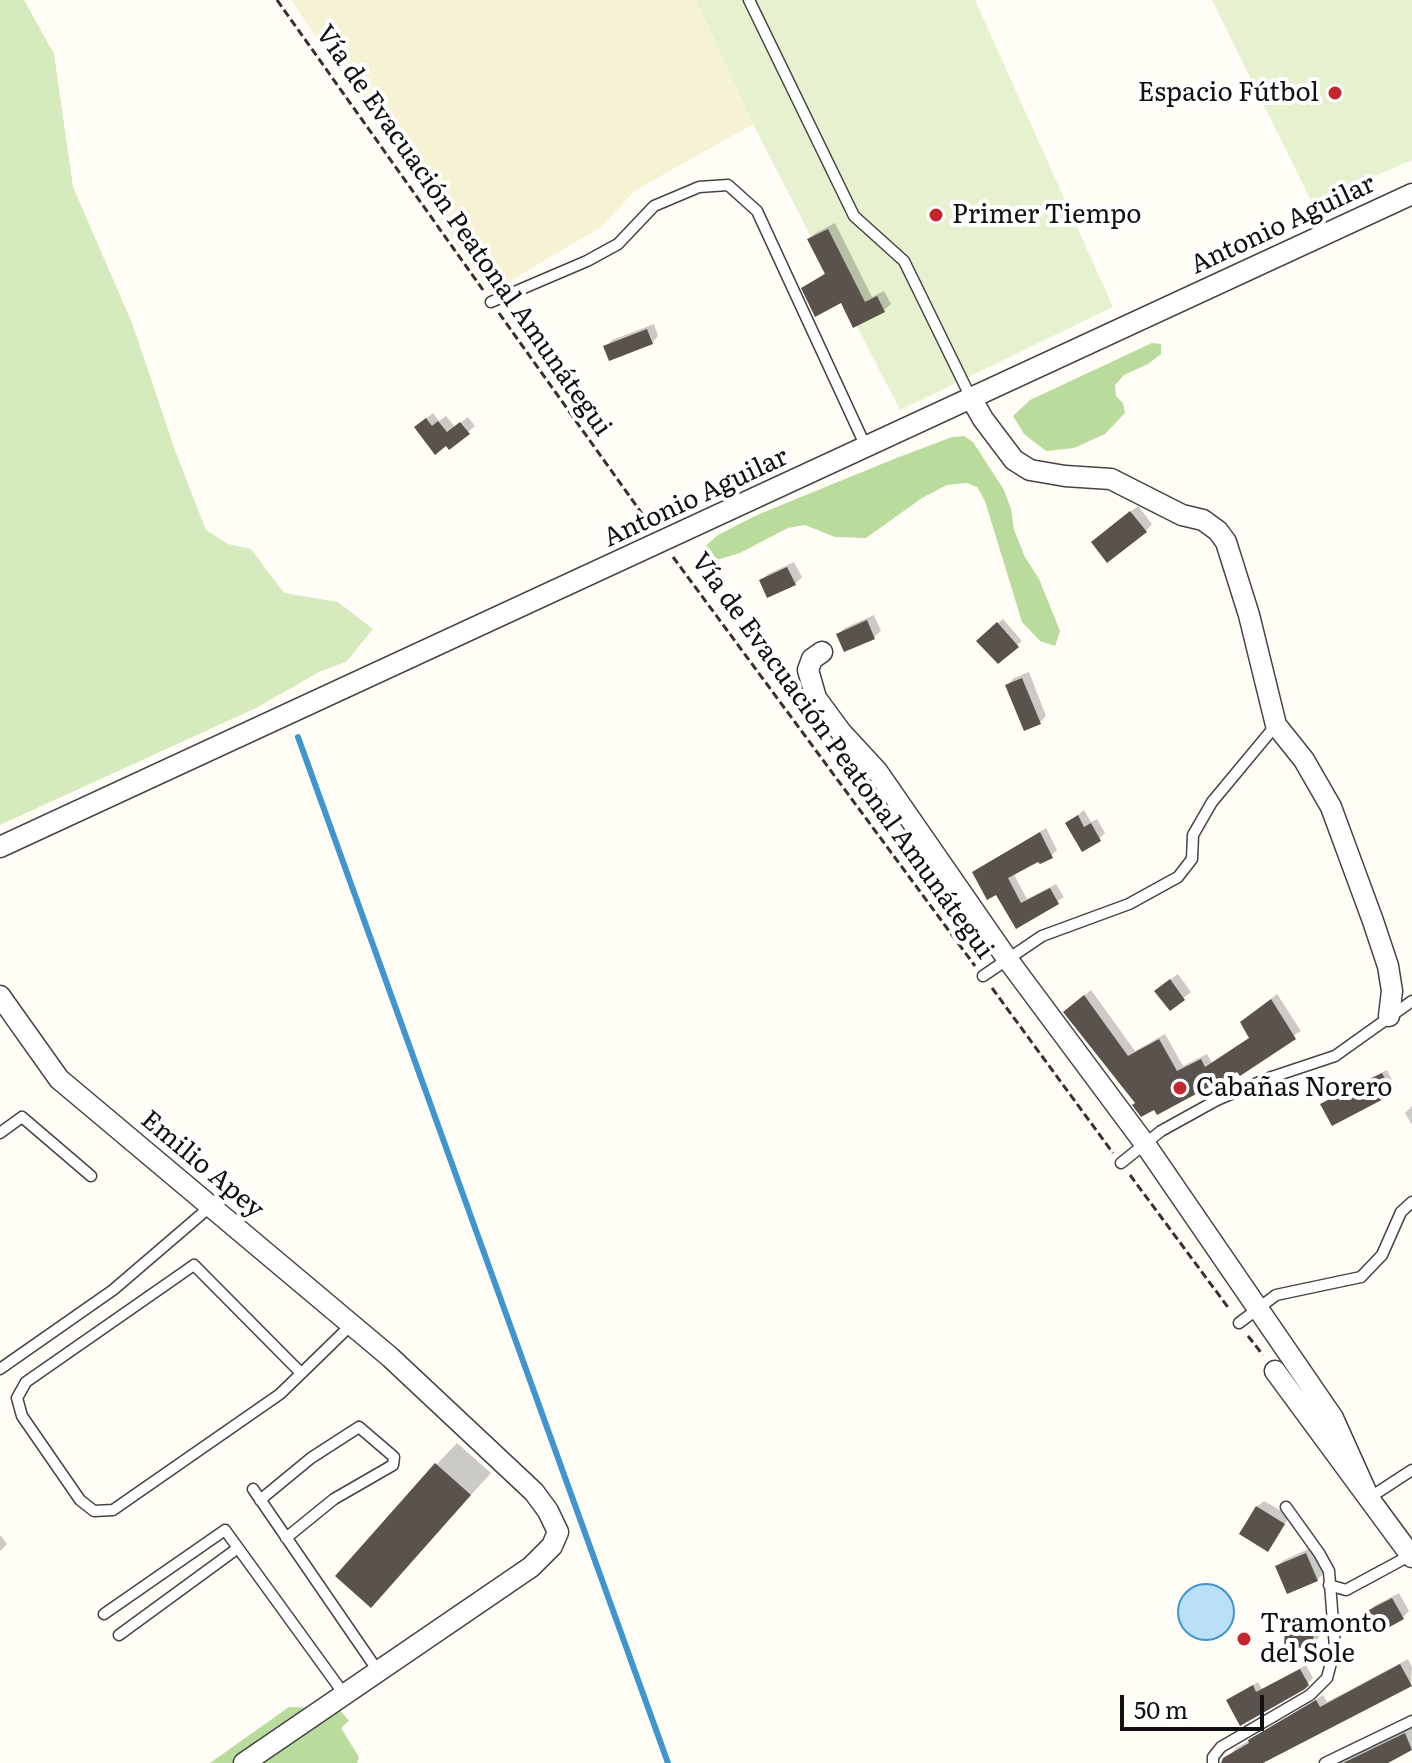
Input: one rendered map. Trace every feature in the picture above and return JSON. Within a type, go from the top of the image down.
[{"type":"street","name":"Antonio Aguilar","points":[[0,847],[1412,194]]},
{"type":"street","points":[[971,398],[1014,460],[1030,470],[1111,479],[1130,486],[1170,510],[1203,520],[1218,531],[1233,560],[1276,725],[1304,760],[1324,795],[1350,853],[1388,966],[1392,991],[1389,1016]]},
{"type":"street","points":[[822,652],[812,659],[808,670],[816,698],[841,732],[877,771],[1008,960],[1145,1144],[1333,1418],[1369,1498]]},
{"type":"street","name":"Emilio Apey","points":[[0,996],[59,1079],[390,1357],[534,1492],[548,1511],[558,1532],[552,1546],[531,1567],[378,1671]]},
{"type":"street","points":[[1275,1371],[1411,1556]]},
{"type":"street","points":[[244,1763],[378,1671]]},
{"type":"lane","points":[[749,0],[854,216],[904,261],[971,398]]},
{"type":"lane","points":[[491,302],[587,261],[618,244],[654,206],[699,187],[728,185],[757,211],[866,447]]},
{"type":"lane","points":[[983,976],[1042,936],[1129,904],[1178,877],[1192,859],[1193,835],[1212,802],[1276,725]]},
{"type":"lane","points":[[1121,1163],[1161,1131],[1217,1100],[1269,1078],[1335,1056],[1412,1001]]},
{"type":"lane","points":[[0,1133],[22,1117],[91,1176]]},
{"type":"lane","points":[[1239,1323],[1276,1295],[1361,1277],[1382,1255],[1401,1212],[1412,1202]]},
{"type":"lane","points":[[0,1369],[113,1290],[211,1206]]},
{"type":"lane","points":[[301,1373],[194,1265],[26,1382],[17,1398],[22,1416],[80,1500],[94,1511],[113,1510],[280,1394],[351,1325]]},
{"type":"lane","points":[[260,1500],[311,1458],[359,1427],[394,1457],[393,1465],[334,1499],[286,1538]]},
{"type":"lane","points":[[1369,1498],[1412,1470]]},
{"type":"lane","points":[[253,1489],[378,1671]]},
{"type":"lane","points":[[1213,1763],[1213,1757],[1221,1747],[1310,1695],[1327,1678],[1335,1648],[1329,1571],[1286,1507]]},
{"type":"lane","points":[[104,1614],[223,1530],[344,1694]]},
{"type":"lane","points":[[119,1635],[238,1548]]},
{"type":"lane","points":[[1329,1585],[1346,1590],[1411,1556]]},
{"type":"lane","points":[[1325,1763],[1412,1721]]},
{"type":"path","name":"Vía de Evacuación Peatonal Amunátegui","points":[[277,0],[662,542],[1275,1371]]},
{"type":"shaded area","points":[[291,0],[696,0],[753,124],[636,190],[601,227],[490,293]]},
{"type":"green space","points":[[0,0],[24,0],[54,54],[73,187],[132,323],[206,530],[228,544],[251,549],[284,593],[338,602],[373,629],[346,662],[319,672],[256,708],[0,825]]},
{"type":"green space","name":"Primer Tiempo","points":[[696,0],[975,0],[1113,307],[900,410],[753,124]]},
{"type":"green space","name":"Espacio Fútbol","points":[[1212,0],[1412,0],[1412,160],[1312,203]]},
{"type":"green space","points":[[1152,343],[1161,344],[1161,354],[1124,375],[1115,385],[1116,396],[1123,403],[1125,413],[1105,434],[1074,448],[1046,451],[1024,434],[1013,416],[1030,400]]},
{"type":"green space","points":[[964,436],[973,442],[1004,490],[1014,530],[1025,557],[1039,579],[1060,631],[1055,646],[1040,641],[1022,622],[985,501],[977,487],[967,483],[947,485],[922,498],[866,538],[835,537],[805,525],[788,528],[740,553],[720,559],[701,557],[701,550],[718,535],[757,515],[894,459],[952,437]]},
{"type":"green space","points":[[289,1707],[338,1708],[349,1721],[341,1728],[359,1757],[357,1763],[210,1763]]},
{"type":"water","points":[[1206,1584],[1226,1592],[1234,1612],[1226,1632],[1206,1640],[1186,1632],[1178,1612],[1186,1592]]},
{"type":"building","points":[[828,229],[865,302],[877,296],[885,312],[853,328],[841,303],[815,317],[801,288],[825,274],[807,239]]},
{"type":"building","points":[[647,329],[653,344],[609,361],[603,346]]},
{"type":"building","points":[[426,418],[432,426],[438,421],[447,432],[460,422],[470,434],[449,450],[446,446],[435,455],[414,427]]},
{"type":"building","points":[[1130,511],[1147,532],[1107,563],[1091,542]]},
{"type":"building","points":[[787,567],[796,585],[767,598],[759,580]]},
{"type":"building","points":[[867,620],[875,639],[844,652],[836,634]]},
{"type":"building","points":[[997,622],[1019,647],[998,664],[976,641]]},
{"type":"building","points":[[1022,678],[1041,724],[1024,731],[1005,685]]},
{"type":"building","points":[[1078,815],[1084,827],[1091,823],[1101,841],[1082,852],[1065,823]]},
{"type":"building","points":[[1040,832],[1053,858],[1040,864],[1038,862],[1008,878],[1021,903],[1050,888],[1059,904],[1016,929],[996,895],[987,900],[972,872]]},
{"type":"building","points":[[1170,979],[1185,1000],[1170,1011],[1154,991]]},
{"type":"building","points":[[1084,995],[1128,1056],[1159,1039],[1177,1071],[1201,1059],[1205,1067],[1249,1038],[1240,1022],[1271,999],[1296,1039],[1240,1076],[1237,1072],[1157,1115],[1154,1110],[1141,1117],[1132,1105],[1135,1103],[1063,1012]]},
{"type":"building","points":[[1382,1073],[1393,1094],[1332,1126],[1320,1104]]},
{"type":"building","points":[[435,1463],[471,1495],[371,1608],[335,1576]]},
{"type":"building","points":[[1256,1506],[1285,1524],[1268,1552],[1239,1534]]},
{"type":"building","points":[[1306,1553],[1318,1581],[1287,1594],[1275,1566]]},
{"type":"building","points":[[1392,1598],[1404,1619],[1377,1634],[1365,1612]]},
{"type":"building","points":[[1285,1628],[1314,1631],[1312,1649],[1284,1646]]},
{"type":"building","points":[[1400,1664],[1412,1686],[1263,1763],[1221,1763],[1223,1758],[1249,1743],[1248,1740],[1316,1700],[1320,1707]]},
{"type":"building","points":[[1300,1669],[1309,1685],[1305,1689],[1240,1726],[1226,1700],[1253,1685],[1256,1692]]},
{"type":"building","points":[[1405,1733],[1412,1750],[1388,1763],[1343,1763]]},
{"type":"waterway","points":[[298,737],[668,1763]]},
{"type":"place","name":"Espacio Fútbol","points":[[1335,93]]},
{"type":"place","name":"Primer Tiempo","points":[[936,215]]},
{"type":"place","name":"Cabañas Norero","points":[[1180,1088]]},
{"type":"place","name":"Tramonto del Sole","points":[[1244,1639]]}]
